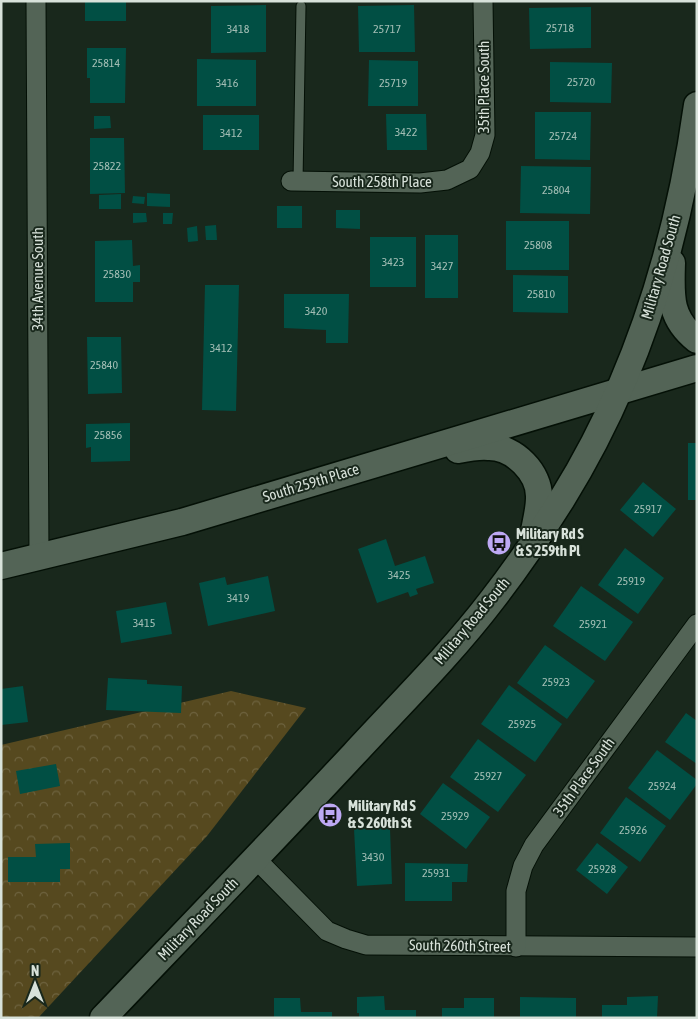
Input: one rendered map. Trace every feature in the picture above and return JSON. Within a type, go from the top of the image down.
[{"type":"main road","name":"Military Road South","points":[[103,1018],[256,859],[446,654],[491,602],[564,497],[593,444],[619,390],[639,340],[673,230],[684,181],[697,105]]},
{"type":"main road","points":[[673,230],[672,287],[674,310],[685,330],[697,340]]},
{"type":"main road","name":"South 259th Place","points":[[1,566],[182,522],[697,368]]},
{"type":"main road","points":[[381,462],[491,446],[509,452],[521,460],[530,470],[538,486],[540,498],[531,547]]},
{"type":"street","name":"34th Avenue South","points":[[36,1],[39,557]]},
{"type":"street","name":"35th Place South","points":[[470,169],[480,153],[485,135],[483,1]]},
{"type":"street","name":"South 258th Place","points":[[294,182],[420,183],[448,180],[470,169]]},
{"type":"street","name":"35th Place South","points":[[516,947],[516,891],[523,866],[534,845],[697,624]]},
{"type":"street","name":"South 260th Street","points":[[256,859],[327,930],[346,939],[366,945],[697,947]]},
{"type":"lane","points":[[294,182],[301,6]]},
{"type":"green space","points":[[231,691],[306,708],[207,836],[38,1018],[1,1018],[1,745]]},
{"type":"building","points":[[85,1],[126,1],[126,21],[85,21]]},
{"type":"building","points":[[266,5],[266,52],[211,53],[211,6]]},
{"type":"building","points":[[414,5],[415,52],[359,52],[358,6]]},
{"type":"building","points":[[591,7],[591,48],[530,49],[529,8]]},
{"type":"building","points":[[87,48],[126,48],[125,103],[90,103],[90,78],[87,78]]},
{"type":"building","points":[[197,59],[256,60],[256,106],[197,106]]},
{"type":"building","points":[[369,60],[418,61],[418,106],[368,106]]},
{"type":"building","points":[[550,62],[612,63],[611,103],[550,102]]},
{"type":"building","points":[[535,112],[591,112],[590,160],[535,159]]},
{"type":"building","points":[[386,114],[426,114],[427,150],[387,150]]},
{"type":"building","points":[[203,115],[259,115],[259,150],[203,150]]},
{"type":"building","points":[[94,116],[110,116],[111,128],[94,129]]},
{"type":"building","points":[[90,138],[124,138],[125,193],[90,194]]},
{"type":"building","points":[[521,166],[591,167],[590,214],[520,213]]},
{"type":"building","points":[[147,193],[170,194],[170,207],[147,206]]},
{"type":"building","points":[[121,194],[121,209],[99,209],[99,195]]},
{"type":"building","points":[[133,196],[145,197],[144,204],[132,203]]},
{"type":"building","points":[[277,206],[302,206],[302,228],[277,228]]},
{"type":"building","points":[[336,210],[360,210],[360,229],[336,228]]},
{"type":"building","points":[[133,213],[146,213],[147,222],[133,223]]},
{"type":"building","points":[[163,213],[173,213],[172,224],[163,224]]},
{"type":"building","points":[[506,221],[569,221],[569,270],[506,270]]},
{"type":"building","points":[[216,225],[217,240],[206,240],[205,226]]},
{"type":"building","points":[[197,226],[198,241],[188,242],[187,228]]},
{"type":"building","points":[[425,235],[458,235],[458,298],[425,298]]},
{"type":"building","points":[[370,237],[416,237],[416,287],[370,287]]},
{"type":"building","points":[[132,240],[133,266],[140,265],[140,282],[133,282],[133,302],[95,302],[95,241]]},
{"type":"building","points":[[513,275],[568,276],[568,313],[513,312]]},
{"type":"building","points":[[205,285],[239,285],[236,411],[202,410]]},
{"type":"building","points":[[284,294],[349,294],[348,343],[326,343],[326,330],[284,328]]},
{"type":"building","points":[[87,337],[121,337],[122,393],[88,394]]},
{"type":"building","points":[[130,423],[130,461],[91,462],[91,447],[86,448],[86,424]]},
{"type":"building","points":[[688,443],[697,443],[697,500],[688,500]]},
{"type":"building","points":[[643,482],[676,509],[653,537],[620,510]]},
{"type":"building","points":[[386,539],[395,566],[425,556],[434,583],[416,589],[418,594],[410,597],[408,592],[377,603],[358,549]]},
{"type":"building","points":[[625,548],[664,578],[638,614],[598,585]]},
{"type":"building","points":[[268,576],[275,611],[208,626],[199,583],[225,577],[227,585]]},
{"type":"building","points":[[581,586],[633,622],[605,661],[553,626]]},
{"type":"building","points":[[166,602],[172,634],[121,643],[116,611]]},
{"type":"building","points":[[545,645],[595,681],[567,719],[517,683]]},
{"type":"building","points":[[108,678],[147,680],[147,684],[182,686],[181,713],[106,710]]},
{"type":"building","points":[[509,685],[562,724],[535,762],[481,724]]},
{"type":"building","points":[[23,686],[28,722],[1,725],[1,689]]},
{"type":"building","points":[[686,713],[697,721],[697,764],[665,742]]},
{"type":"building","points":[[478,739],[526,775],[498,812],[450,777]]},
{"type":"building","points":[[657,750],[697,780],[697,784],[670,820],[628,788]]},
{"type":"building","points":[[56,764],[60,786],[20,794],[16,771]]},
{"type":"building","points":[[443,783],[490,817],[466,849],[420,814]]},
{"type":"building","points":[[626,797],[666,826],[640,862],[600,833]]},
{"type":"building","points":[[390,828],[392,884],[357,886],[354,829]]},
{"type":"building","points":[[70,843],[70,869],[60,869],[60,882],[8,882],[8,857],[36,857],[35,844]]},
{"type":"building","points":[[597,843],[628,867],[607,894],[576,870]]},
{"type":"building","points":[[405,863],[468,864],[467,882],[452,882],[452,901],[405,901]]},
{"type":"building","points":[[384,996],[385,1010],[416,1010],[416,1018],[359,1018],[359,1013],[357,1013],[357,997]]},
{"type":"building","points":[[658,996],[657,1018],[602,1018],[602,1005],[627,1005],[627,997]]},
{"type":"building","points":[[520,997],[576,998],[576,1018],[520,1018]]},
{"type":"building","points":[[274,998],[300,998],[301,1012],[332,1012],[332,1018],[274,1018]]},
{"type":"building","points":[[464,998],[494,998],[494,1018],[442,1018],[442,1008],[464,1008]]},
{"type":"place","name":"Military Rd S & S 259th Pl","points":[[499,543]]},
{"type":"place","name":"Military Rd S & S 260th St","points":[[330,815]]}]
